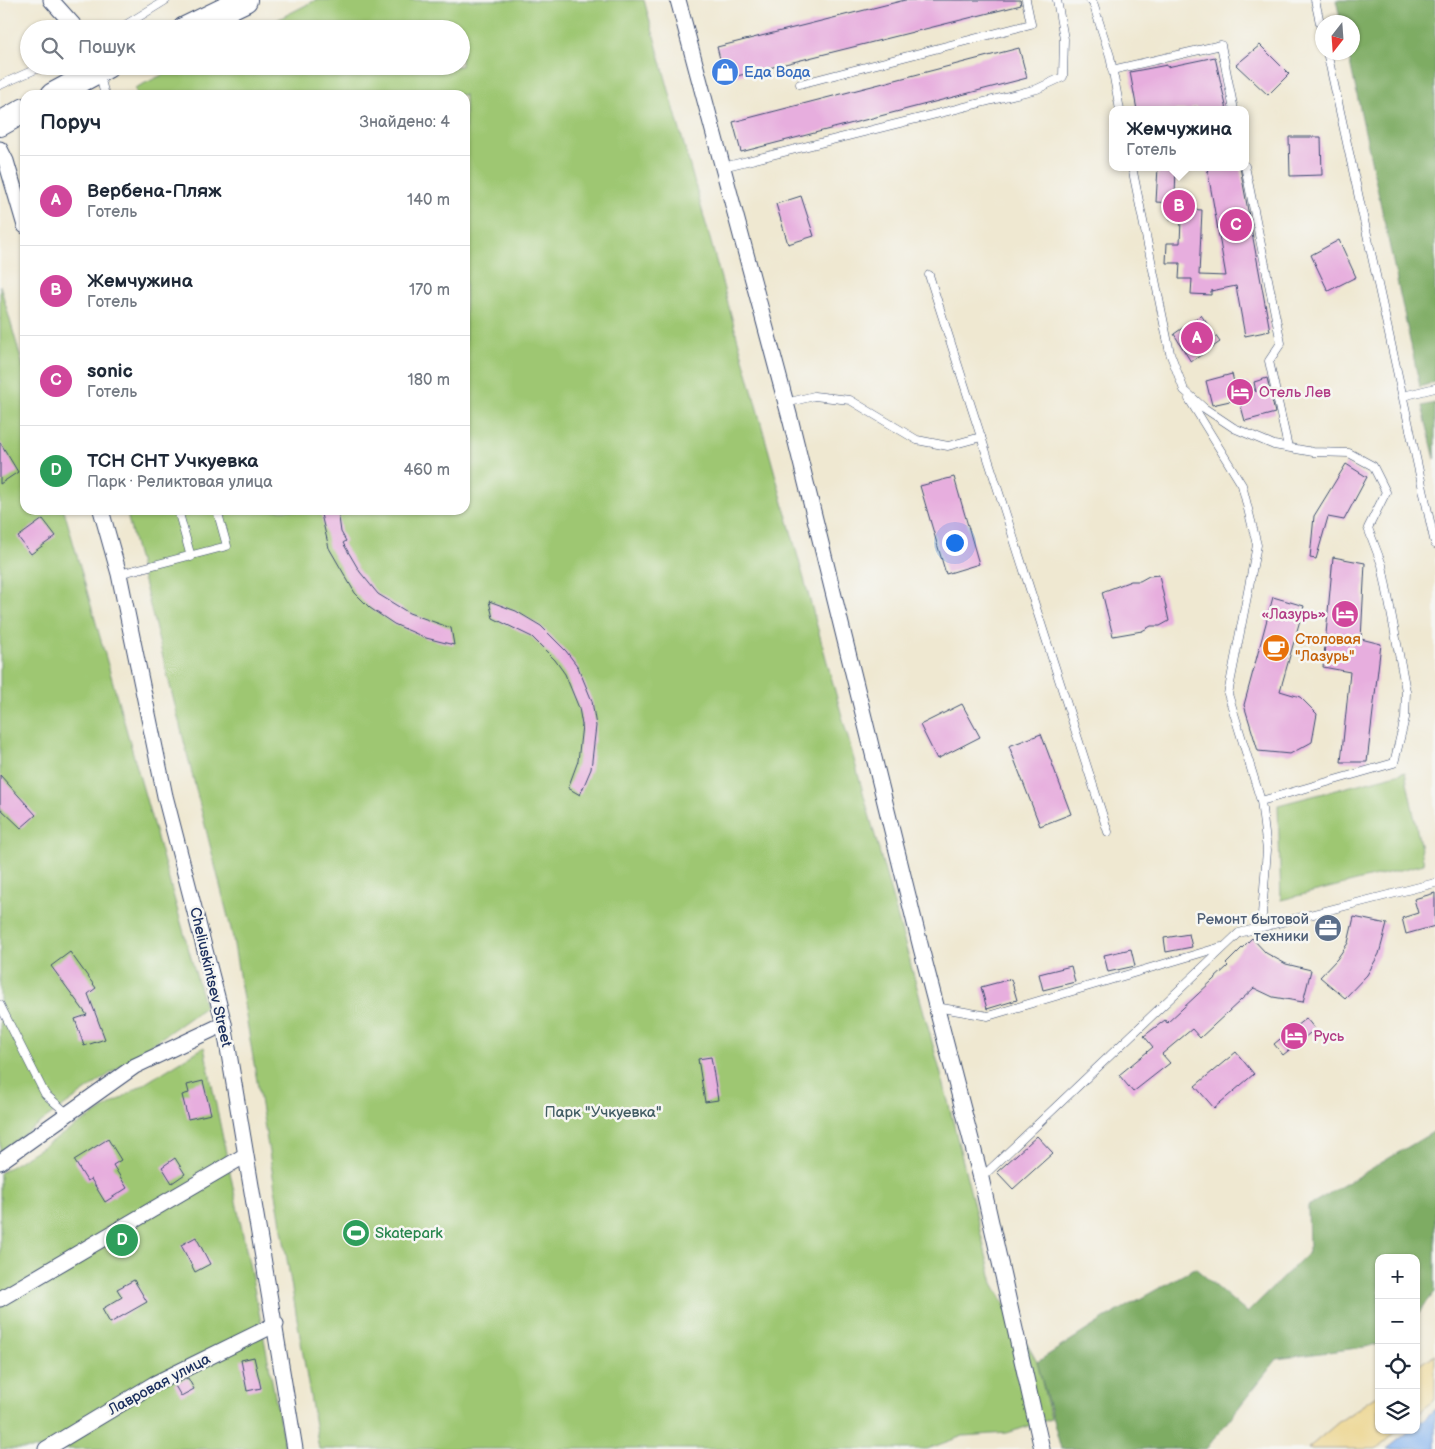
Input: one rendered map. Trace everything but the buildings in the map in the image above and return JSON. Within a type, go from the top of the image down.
[{"type":"main road","points":[[204,20],[245,0]]},
{"type":"main road","points":[[62,90],[90,75]]},
{"type":"main road","points":[[0,124],[20,113]]},
{"type":"street","points":[[51,0],[69,20]]},
{"type":"street","points":[[678,0],[786,404],[936,1007],[982,1178],[1042,1449]]},
{"type":"street","points":[[0,149],[20,193]]},
{"type":"street","name":"Cheliuskintsev Street","points":[[102,515],[119,574],[166,796],[224,1024],[244,1156],[276,1324],[295,1449]]},
{"type":"street","points":[[0,1162],[69,1115],[135,1066],[224,1024]]},
{"type":"street","points":[[0,1299],[244,1156]]},
{"type":"street","name":"Лавровая улица","points":[[46,1449],[154,1384],[276,1324]]},
{"type":"lane","points":[[134,20],[166,0]]},
{"type":"lane","points":[[800,84],[1031,24],[1026,0]]},
{"type":"lane","points":[[723,167],[1037,89],[1063,77],[1064,39],[1057,0]]},
{"type":"lane","points":[[1090,0],[1093,3],[1112,70],[1119,106]]},
{"type":"lane","points":[[1316,0],[1319,15]]},
{"type":"lane","points":[[1112,70],[1221,45],[1233,106]]},
{"type":"lane","points":[[1329,60],[1435,544]]},
{"type":"lane","points":[[0,85],[23,75]]},
{"type":"lane","points":[[104,75],[105,90]]},
{"type":"lane","points":[[1133,171],[1170,352],[1184,390],[1242,485],[1257,544],[1228,694],[1261,801],[1267,850],[1261,927]]},
{"type":"lane","points":[[1246,171],[1280,343],[1269,361],[1288,447]]},
{"type":"lane","points":[[929,275],[1108,832]]},
{"type":"lane","points":[[1403,396],[1435,388]]},
{"type":"lane","points":[[1184,390],[1204,408],[1234,428],[1274,445],[1313,452],[1349,453],[1373,466],[1386,492],[1368,528],[1382,565],[1406,691],[1405,718],[1394,763],[1261,801]]},
{"type":"lane","points":[[786,404],[814,396],[850,400],[917,440],[948,446],[981,436]]},
{"type":"lane","points":[[179,515],[191,557]]},
{"type":"lane","points":[[119,574],[191,557],[227,546],[218,515]]},
{"type":"lane","points":[[982,1178],[1239,933],[1435,883]]},
{"type":"lane","points":[[936,1007],[988,1016],[1223,947]]},
{"type":"lane","points":[[0,1005],[45,1094],[69,1115]]},
{"type":"green space","name":"Парк \"Учкуевка\"","points":[[316,0],[644,0],[944,1085],[993,1283],[1037,1362],[1051,1419],[1007,1433],[963,1436],[927,1449],[319,1449],[232,933],[127,515],[470,515],[470,90],[136,90],[135,88],[162,75],[470,75],[470,20],[277,20]]},
{"type":"green space","points":[[1336,0],[1435,0],[1435,382],[1420,387],[1350,60],[1360,60],[1360,15],[1339,15]]},
{"type":"green space","points":[[0,285],[20,355],[20,515],[65,515],[205,1007],[0,1151]]},
{"type":"green space","points":[[1435,403],[1435,459],[1422,406]]},
{"type":"green space","points":[[1405,772],[1424,864],[1281,900],[1278,805]]},
{"type":"green space","points":[[204,1047],[258,1307],[285,1449],[0,1449],[0,1173]]},
{"type":"green space","points":[[1435,1131],[1435,1292],[1420,1311],[1420,1254],[1375,1254],[1375,1346],[1277,1359],[1206,1449],[1061,1449],[1037,1362],[1104,1319],[1195,1268],[1247,1313],[1309,1252],[1308,1206]]},
{"type":"sand","points":[[1435,1354],[1435,1400],[1420,1412],[1420,1389],[1420,1364]]},
{"type":"sand","points":[[1375,1397],[1375,1434],[1393,1434],[1376,1449],[1307,1449],[1340,1421]]},
{"type":"water","points":[[1435,1409],[1435,1449],[1387,1449],[1406,1434],[1420,1434],[1420,1422]]},
{"type":"place","name":"Еда Вода","points":[[725,72]]},
{"type":"place","name":"Жемчужина","points":[[1179,206]]},
{"type":"place","name":"sonic","points":[[1236,225]]},
{"type":"place","name":"Вербена-Пляж","points":[[1197,338]]},
{"type":"place","name":"Отель Лев","points":[[1240,392]]},
{"type":"place","name":"«Лазурь»","points":[[1345,614]]},
{"type":"place","name":"Столовая \"Лазурь\"","points":[[1276,648]]},
{"type":"place","name":"Ремонт бытовой техники","points":[[1328,928]]},
{"type":"place","name":"Русь","points":[[1294,1036]]},
{"type":"place","name":"Skatepark","points":[[356,1233]]},
{"type":"place","name":"ТСН СНТ Учкуевка","points":[[122,1240]]}]
